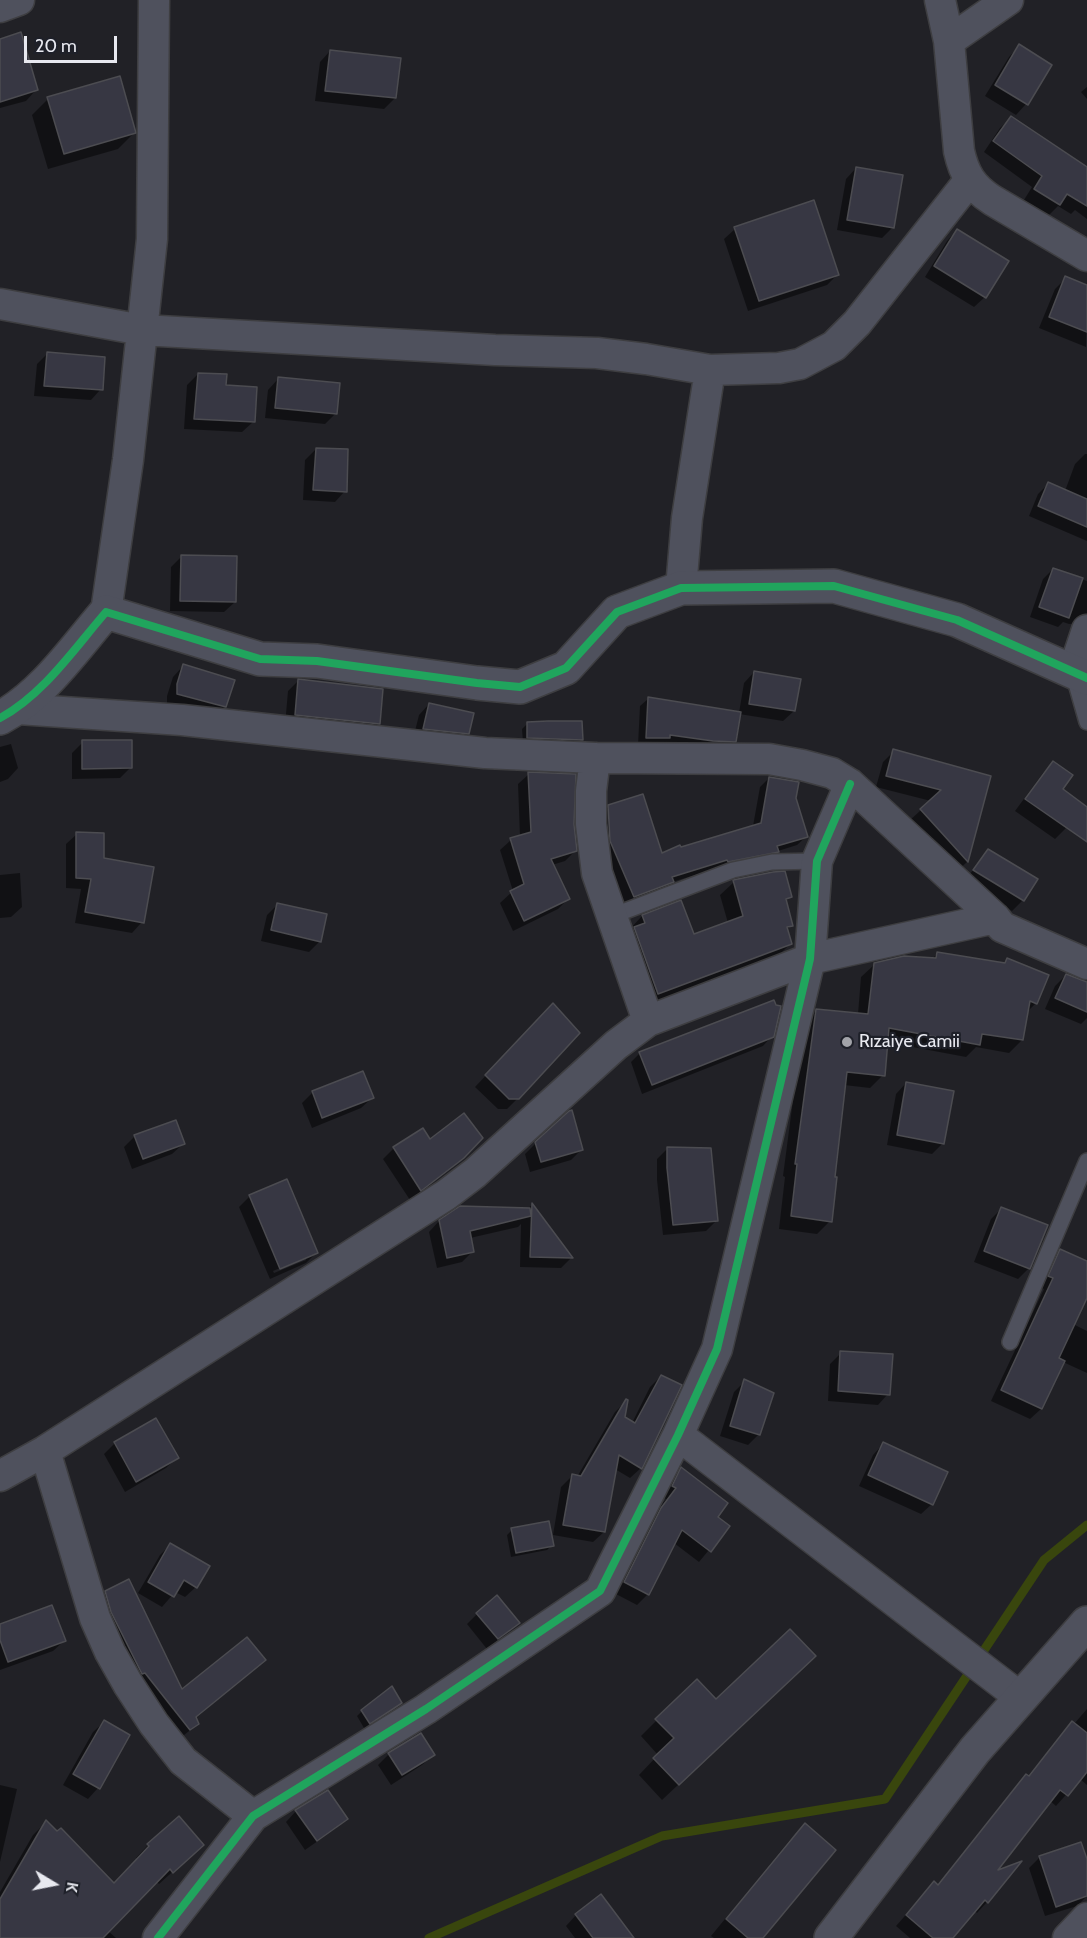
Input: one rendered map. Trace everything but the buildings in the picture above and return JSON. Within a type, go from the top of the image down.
[{"type":"street","points":[[0,7],[19,0]]},
{"type":"street","points":[[9,713],[52,675],[106,612],[128,460],[152,239],[154,0]]},
{"type":"street","points":[[940,0],[949,41],[959,152],[969,181],[979,191],[1087,256]]},
{"type":"street","points":[[949,41],[1008,0]]},
{"type":"street","points":[[0,304],[142,330],[597,353],[710,370],[779,368],[800,364],[834,346],[857,323],[969,181]]},
{"type":"street","points":[[681,588],[687,518],[710,370]]},
{"type":"street","points":[[106,612],[260,659],[318,661],[477,684],[520,687],[566,668],[617,612],[681,588],[834,586],[957,620],[1080,675],[1087,630]]},
{"type":"street","points":[[9,713],[182,720],[485,753],[595,758],[769,759],[802,765],[832,773],[850,784],[1002,927],[1084,956]]},
{"type":"street","points":[[595,758],[591,791],[593,848],[597,873],[648,1021]]},
{"type":"street","points":[[158,1938],[254,1816],[426,1709],[600,1591],[678,1436],[717,1349],[810,959],[817,861],[850,784]]},
{"type":"street","points":[[0,1476],[45,1451],[446,1195],[475,1173],[616,1045],[648,1021],[810,959],[995,918]]},
{"type":"street","points":[[678,1436],[1021,1698]]},
{"type":"street","points":[[45,1451],[95,1618],[128,1684],[154,1724],[183,1761],[254,1816]]},
{"type":"street","points":[[831,1938],[975,1750],[1087,1623]]},
{"type":"street","points":[[1068,1938],[1087,1918]]},
{"type":"lane","points":[[1080,675],[1087,722]]},
{"type":"lane","points":[[612,916],[743,867],[772,862],[817,861]]},
{"type":"lane","points":[[1010,1342],[1087,1161]]},
{"type":"waterway","points":[[429,1938],[662,1836],[885,1799],[1044,1560],[1087,1525]]},
{"type":"cycle path","points":[[0,718],[16,708],[44,684],[106,612],[260,659],[317,661],[520,687],[566,668],[617,612],[681,588],[834,586],[957,620],[1087,678]]},
{"type":"cycle path","points":[[158,1938],[253,1816],[426,1709],[600,1591],[678,1435],[717,1349],[810,959],[817,861],[850,784]]},
{"type":"place","name":"Rızaiye Camii","points":[[847,1042]]}]
